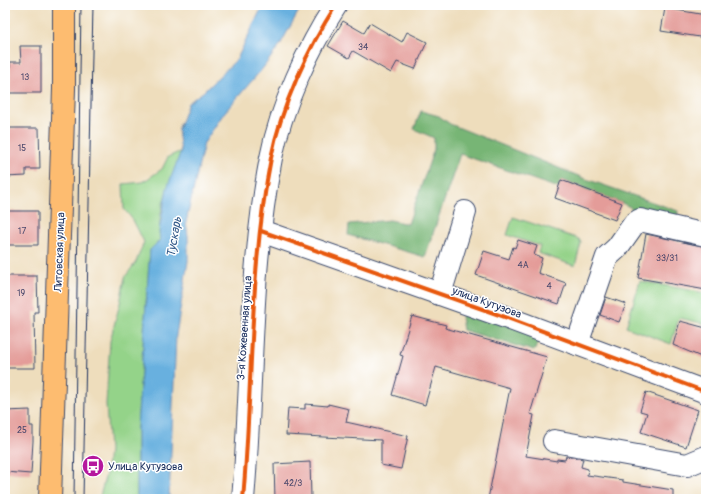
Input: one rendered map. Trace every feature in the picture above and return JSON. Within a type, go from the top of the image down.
[{"type":"main road","name":"Литовская улица","points":[[50,499],[64,97],[64,5]]},
{"type":"street","name":"3-я Кожевенная улица","points":[[243,499],[253,316],[261,231],[271,156],[287,101],[322,27],[336,5]]},
{"type":"street","points":[[440,294],[465,212]]},
{"type":"street","points":[[577,344],[607,257],[617,248],[634,224],[640,220],[706,235]]},
{"type":"street","name":"улица Кутузова","points":[[261,231],[440,294],[706,392]]},
{"type":"street","points":[[554,441],[687,465],[706,457]]},
{"type":"green space","points":[[421,111],[439,116],[450,124],[586,179],[678,211],[676,223],[635,213],[630,207],[622,203],[562,180],[558,188],[460,154],[425,257],[348,235],[349,224],[390,220],[408,224],[434,149],[434,138],[414,129]]},
{"type":"green space","points":[[181,151],[169,183],[160,218],[160,240],[150,250],[137,427],[137,499],[100,499],[107,470],[109,450],[106,404],[110,341],[125,277],[136,262],[144,242],[133,220],[124,209],[123,184],[143,182],[162,169],[168,157]]},
{"type":"green space","points":[[513,217],[579,239],[581,243],[575,266],[538,253],[540,246],[507,235]]},
{"type":"green space","points":[[640,281],[706,293],[706,324],[679,318],[671,344],[626,327]]},
{"type":"green space","points":[[467,311],[537,335],[539,343],[534,351],[463,330],[461,317]]},
{"type":"water","name":"Тускарь","points":[[263,5],[302,5],[280,45],[263,68],[224,113],[204,143],[186,222],[188,236],[188,261],[176,335],[169,499],[137,499],[137,427],[150,250],[160,240],[159,231],[167,188],[181,151],[178,130],[188,103],[203,92],[237,59]]},
{"type":"building","points":[[665,8],[706,15],[706,38],[661,31]]},
{"type":"building","points":[[343,21],[364,33],[370,23],[402,42],[407,32],[427,42],[415,69],[397,62],[391,73],[353,51],[349,58],[328,46]]},
{"type":"building","points":[[20,46],[41,46],[41,93],[10,93],[10,62],[21,62]]},
{"type":"building","points":[[5,128],[39,128],[40,169],[26,169],[26,176],[5,177]]},
{"type":"building","points":[[561,180],[622,203],[615,220],[555,198]]},
{"type":"building","points":[[6,211],[38,211],[38,245],[5,245]]},
{"type":"building","points":[[646,234],[706,247],[706,290],[638,278]]},
{"type":"building","points":[[518,240],[537,246],[534,255],[542,258],[538,273],[566,283],[559,304],[476,275],[484,251],[509,259],[513,247],[515,248]]},
{"type":"building","points":[[5,276],[37,276],[38,312],[34,312],[35,368],[6,368]]},
{"type":"building","points":[[606,297],[626,304],[619,322],[600,315]]},
{"type":"building","points":[[412,316],[446,325],[445,328],[547,357],[530,414],[534,415],[526,456],[557,461],[557,459],[565,460],[566,456],[583,459],[581,467],[588,469],[587,475],[623,480],[623,482],[673,490],[673,499],[488,499],[510,388],[436,367],[425,405],[392,395],[403,356],[400,355]]},
{"type":"building","points":[[680,321],[706,328],[706,359],[673,345]]},
{"type":"building","points":[[646,392],[698,410],[686,447],[641,432],[647,413],[640,411]]},
{"type":"building","points":[[305,404],[328,406],[328,404],[349,409],[346,422],[408,436],[401,469],[381,465],[381,440],[286,435],[288,408],[305,409]]},
{"type":"building","points":[[30,410],[30,426],[33,426],[31,474],[5,472],[5,411]]},
{"type":"building","points":[[310,462],[311,497],[275,499],[274,464]]},
{"type":"tram line","points":[[74,499],[81,5]]},
{"type":"tram line","points":[[83,499],[93,5]]},
{"type":"cycle path","points":[[243,499],[255,285],[264,200],[271,158],[281,119],[297,78],[315,40],[336,5]]},
{"type":"cycle path","points":[[261,231],[505,317],[706,392]]},
{"type":"place","name":"Улица Кутузова","points":[[93,466]]}]
